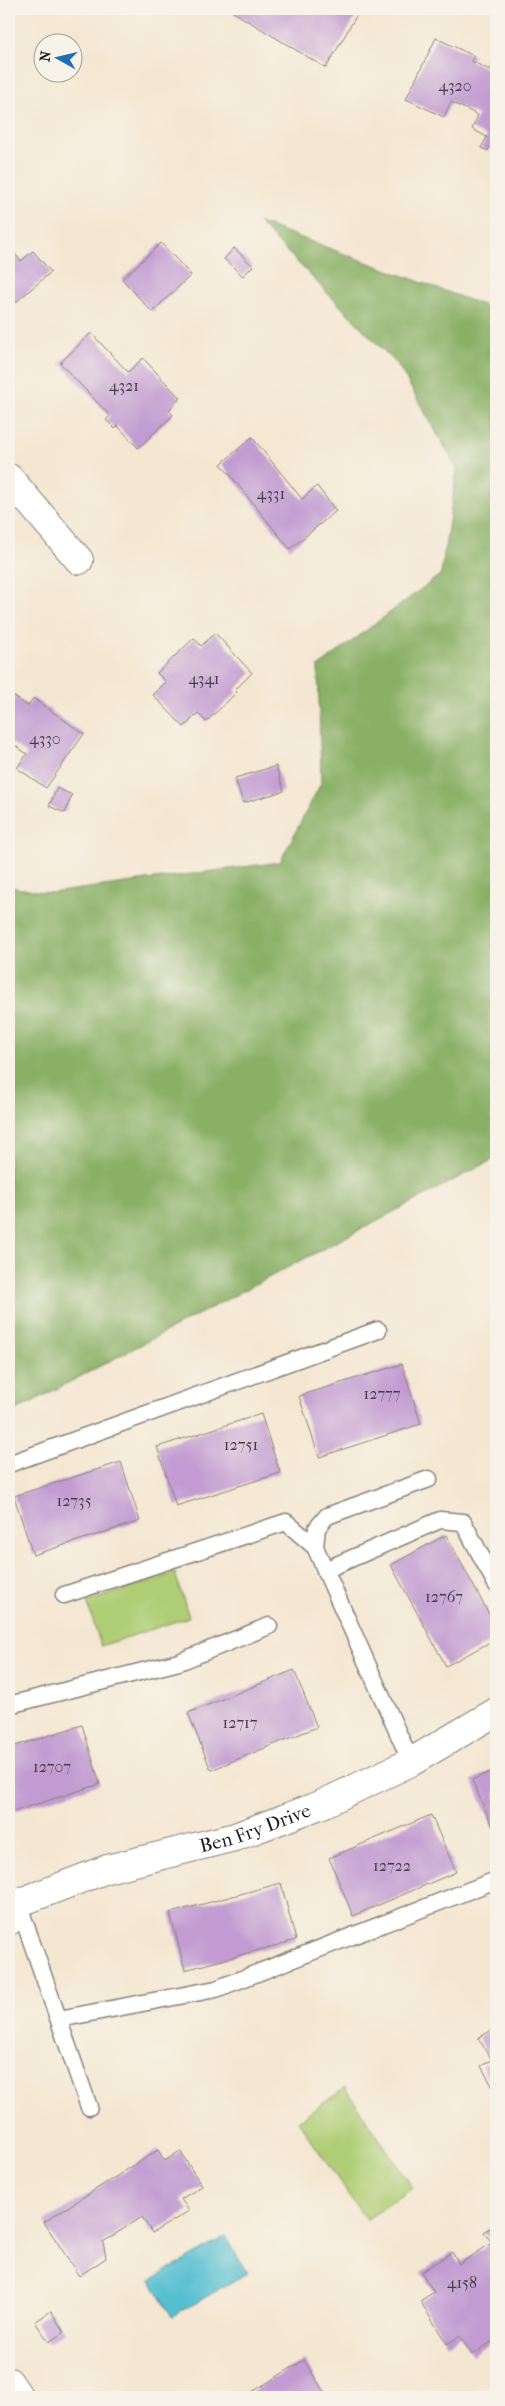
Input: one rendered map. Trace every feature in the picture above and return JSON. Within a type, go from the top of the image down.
[{"type":"street","points":[[9,478],[79,560]]},
{"type":"street","name":"Ben Fry Drive","points":[[14,1912],[107,1869],[235,1837],[320,1805],[412,1762],[496,1712]]},
{"type":"street","points":[[9,2382],[19,2397]]},
{"type":"lane","points":[[9,1464],[378,1330]]},
{"type":"lane","points":[[315,1546],[317,1528],[327,1516],[336,1511],[429,1479]]},
{"type":"lane","points":[[325,1570],[440,1520],[463,1522],[496,1584]]},
{"type":"lane","points":[[64,1595],[286,1522],[315,1546],[412,1762]]},
{"type":"lane","points":[[9,1706],[179,1662],[269,1626]]},
{"type":"lane","points":[[59,2019],[216,1989],[496,1880]]},
{"type":"lane","points":[[14,1912],[59,2019],[89,2107]]},
{"type":"green space","points":[[258,222],[496,310],[496,1158],[9,1414],[9,887],[51,893],[280,862],[321,783],[318,667],[441,574],[457,469],[398,365]]},
{"type":"green space","points":[[175,1573],[189,1617],[101,1646],[87,1602]]},
{"type":"green space","points":[[345,2088],[413,2188],[366,2220],[298,2121]]},
{"type":"water","points":[[226,2236],[247,2273],[172,2317],[151,2280]]},
{"type":"building","points":[[228,9],[355,9],[359,11],[326,68]]},
{"type":"building","points":[[436,38],[474,56],[471,61],[490,70],[493,63],[496,65],[496,134],[488,151],[481,148],[487,137],[472,129],[478,115],[451,102],[444,117],[406,99]]},
{"type":"building","points":[[161,243],[191,275],[152,312],[122,279]]},
{"type":"building","points":[[9,247],[21,261],[33,251],[51,272],[9,308]]},
{"type":"building","points":[[234,248],[253,266],[243,276],[224,259]]},
{"type":"building","points":[[91,333],[128,372],[143,358],[180,398],[169,410],[173,415],[138,448],[118,426],[115,429],[106,420],[110,416],[60,363]]},
{"type":"building","points":[[252,437],[302,499],[317,486],[336,511],[290,549],[221,464]]},
{"type":"building","points":[[215,633],[252,673],[235,690],[237,692],[206,722],[198,713],[184,727],[153,695],[166,682],[157,673],[194,638],[201,646]]},
{"type":"building","points":[[9,693],[28,706],[33,698],[84,734],[46,788],[17,768],[27,754],[9,741]]},
{"type":"building","points":[[276,766],[284,791],[243,803],[235,778]]},
{"type":"building","points":[[57,788],[72,795],[65,813],[49,806]]},
{"type":"building","points":[[402,1364],[421,1424],[319,1457],[299,1396]]},
{"type":"building","points":[[261,1414],[280,1473],[176,1506],[157,1447]]},
{"type":"building","points":[[121,1462],[140,1521],[33,1555],[14,1496]]},
{"type":"building","points":[[446,1535],[496,1627],[496,1639],[446,1666],[391,1565]]},
{"type":"building","points":[[294,1670],[317,1727],[211,1770],[188,1713]]},
{"type":"building","points":[[82,1725],[100,1784],[9,1813],[9,1748]]},
{"type":"building","points":[[496,1769],[496,1834],[472,1780]]},
{"type":"building","points":[[431,1815],[456,1872],[353,1916],[329,1858]]},
{"type":"building","points":[[281,1883],[296,1940],[185,1970],[170,1913]]},
{"type":"building","points":[[496,2028],[496,2093],[481,2066],[492,2060],[478,2038]]},
{"type":"building","points":[[158,2150],[165,2161],[180,2151],[202,2186],[181,2199],[189,2211],[152,2233],[142,2217],[103,2242],[106,2258],[79,2276],[44,2222]]},
{"type":"building","points":[[496,2224],[496,2339],[472,2355],[460,2336],[447,2344],[420,2301],[434,2292],[421,2272],[452,2252],[459,2264],[492,2243],[484,2232]]},
{"type":"building","points":[[51,2311],[64,2332],[49,2342],[35,2322]]},
{"type":"building","points":[[304,2360],[327,2397],[244,2397]]}]
